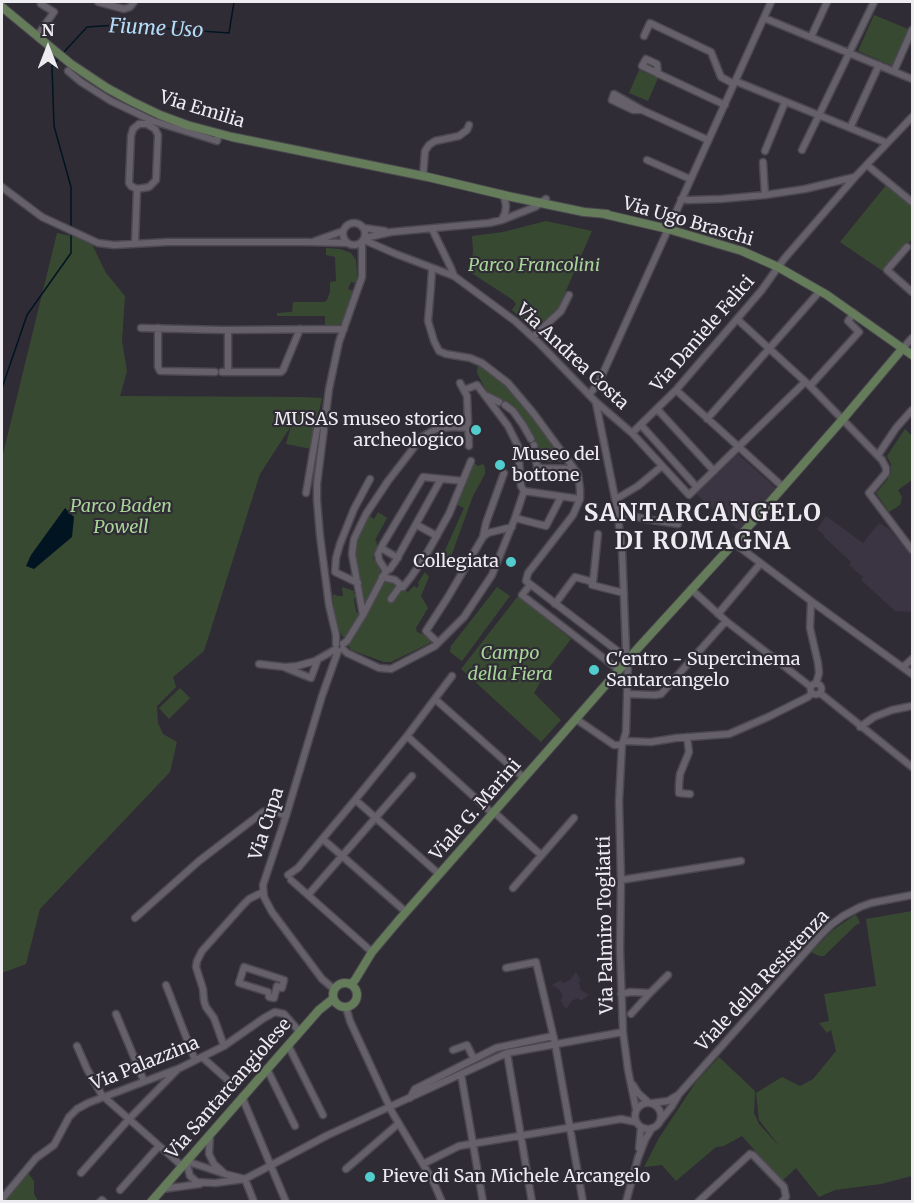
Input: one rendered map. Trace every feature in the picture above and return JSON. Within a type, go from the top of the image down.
[{"type":"main road","name":"Via Emilia","points":[[4,10],[85,73],[131,101],[160,115],[219,134],[502,194]]},
{"type":"main road","name":"Via Ugo Braschi","points":[[502,194],[580,211],[607,214]]},
{"type":"main road","name":"Via Ugo Braschi","points":[[541,203],[580,207],[742,250],[820,291],[912,355]]},
{"type":"main road","name":"Viale G. Marini","points":[[351,984],[372,952],[619,670],[625,657],[734,543],[903,348]]},
{"type":"main road","points":[[340,984],[351,984],[356,990],[357,997],[353,1004],[346,1007],[338,1005],[333,999],[334,989],[340,984]]},
{"type":"main road","name":"Via Santarcangiolese","points":[[151,1202],[319,1010],[333,999]]},
{"type":"street","points":[[3,2],[4,10]]},
{"type":"street","points":[[40,38],[54,12],[41,4],[42,2]]},
{"type":"street","points":[[98,2],[124,9],[130,7],[134,2]]},
{"type":"street","points":[[589,395],[599,382],[771,3],[761,2]]},
{"type":"street","points":[[811,37],[827,2]]},
{"type":"street","points":[[802,150],[874,2]]},
{"type":"street","points":[[764,18],[912,79]]},
{"type":"street","points":[[644,36],[650,23],[711,52],[721,76],[734,83],[887,143]]},
{"type":"street","points":[[894,71],[912,30]]},
{"type":"street","points":[[850,128],[879,65]]},
{"type":"street","points":[[68,72],[111,101],[153,121],[217,141],[219,134]]},
{"type":"street","points":[[658,74],[724,105]]},
{"type":"street","points":[[765,151],[785,102]]},
{"type":"street","points":[[642,110],[708,140]]},
{"type":"street","name":"Via Daniele Felici","points":[[632,433],[676,390],[855,177],[912,117]]},
{"type":"street","points":[[147,124],[155,129],[158,135],[156,180],[149,187],[137,189],[129,183],[131,136],[135,126],[147,124]]},
{"type":"street","points":[[423,176],[425,151],[429,145],[435,141],[459,136],[469,125]]},
{"type":"street","points":[[647,160],[690,179]]},
{"type":"street","points":[[763,162],[765,195]]},
{"type":"street","points":[[867,165],[912,202]]},
{"type":"street","points":[[681,199],[721,200],[765,195],[805,189],[855,177]]},
{"type":"street","points":[[2,187],[42,217],[94,242],[114,245],[178,242],[311,242],[357,245],[363,240],[392,232],[489,223],[502,220],[541,203]]},
{"type":"street","points":[[135,244],[137,189]]},
{"type":"street","points":[[502,194],[506,207],[502,220]]},
{"type":"street","points":[[361,257],[343,238],[343,231],[347,225],[354,222],[364,228],[392,232]]},
{"type":"street","points":[[364,228],[361,284],[339,342],[329,389],[317,500],[329,605],[339,647],[379,668],[391,669],[438,643],[464,617],[492,575],[524,491],[521,486],[518,446],[508,426],[477,385],[464,390]]},
{"type":"street","points":[[431,286],[439,278],[451,275],[451,267],[432,229]]},
{"type":"street","points":[[311,242],[343,231]]},
{"type":"street","name":"Via Andrea Costa","points":[[363,240],[451,275],[515,321],[534,337],[596,402],[632,433],[689,495],[714,471]]},
{"type":"street","points":[[907,247],[887,270],[912,292]]},
{"type":"street","points":[[432,269],[428,321],[439,351],[482,363],[508,383],[578,474],[580,499],[573,514],[528,573],[528,583],[522,595],[619,670]]},
{"type":"street","points":[[707,419],[820,291]]},
{"type":"street","points":[[534,337],[561,311],[569,296]]},
{"type":"street","points":[[657,409],[714,471],[860,332],[848,321],[854,314]]},
{"type":"street","points":[[737,319],[843,419],[885,464],[886,473],[869,493],[912,550]]},
{"type":"street","points":[[141,328],[344,329]]},
{"type":"street","points":[[158,328],[158,367],[160,371],[215,372]]},
{"type":"street","points":[[228,330],[225,372],[281,372],[300,329]]},
{"type":"street","points":[[318,329],[337,336],[339,342]]},
{"type":"street","points":[[903,348],[912,338]]},
{"type":"street","points":[[460,383],[467,396],[469,446]]},
{"type":"street","points":[[676,390],[783,487]]},
{"type":"street","points":[[486,396],[513,411],[532,442],[537,467],[574,469]]},
{"type":"street","name":"Via Palmiro Togliatti","points":[[596,402],[616,499],[622,549],[627,694],[626,732],[623,743],[619,801],[621,994],[623,1032],[636,1110]]},
{"type":"street","points":[[878,455],[896,428],[912,410]]},
{"type":"street","points":[[306,493],[317,429],[319,425],[324,424]]},
{"type":"street","points":[[641,425],[694,484]]},
{"type":"street","points":[[363,615],[352,554],[354,539],[366,514],[387,481],[422,437],[436,429],[468,428]]},
{"type":"street","points":[[391,599],[426,555],[449,514],[471,461]]},
{"type":"street","points":[[616,499],[638,486],[662,466]]},
{"type":"street","points":[[438,643],[426,631],[483,537],[504,473]]},
{"type":"street","points":[[402,586],[384,574],[378,554],[381,548],[423,477],[463,481]]},
{"type":"street","points":[[358,583],[335,572],[336,558],[354,509],[370,479]]},
{"type":"street","points":[[259,664],[297,666],[318,659],[347,641],[384,574],[398,558],[441,479]]},
{"type":"street","points":[[524,491],[580,499]]},
{"type":"street","points":[[515,518],[546,526],[561,497]]},
{"type":"street","points":[[618,512],[678,524]]},
{"type":"street","points":[[417,525],[437,536]]},
{"type":"street","points":[[483,537],[488,533],[512,527]]},
{"type":"street","points":[[598,534],[592,585],[624,592]]},
{"type":"street","points":[[734,543],[912,674]]},
{"type":"street","points":[[381,548],[398,558]]},
{"type":"street","points":[[718,614],[760,564]]},
{"type":"street","points":[[555,604],[575,577],[593,582]]},
{"type":"street","points":[[528,583],[625,657]]},
{"type":"street","points":[[691,590],[726,621],[813,688]]},
{"type":"street","points":[[576,719],[613,744],[729,734],[768,717],[808,697],[819,673],[819,663],[810,628],[812,602]]},
{"type":"street","points":[[627,694],[661,694],[726,621]]},
{"type":"street","points":[[576,636],[584,627]]},
{"type":"street","name":"Via Cupa","points":[[263,892],[263,885],[339,647]]},
{"type":"street","points":[[285,667],[311,678],[318,659]]},
{"type":"street","points":[[903,667],[912,659]]},
{"type":"street","points":[[372,952],[289,878],[407,736],[452,676]]},
{"type":"street","points":[[813,688],[819,685],[820,693],[912,767]]},
{"type":"street","points":[[435,699],[524,778]]},
{"type":"street","points":[[860,727],[874,717],[912,706]]},
{"type":"street","points":[[407,736],[541,855]]},
{"type":"street","points":[[687,737],[689,752],[680,774],[679,784],[680,793],[690,794]]},
{"type":"street","points":[[308,895],[412,776]]},
{"type":"street","points":[[359,803],[439,874]]},
{"type":"street","points":[[135,918],[199,861],[263,812],[269,810],[286,816]]},
{"type":"street","points":[[513,888],[574,818]]},
{"type":"street","points":[[325,841],[406,912]]},
{"type":"street","points":[[621,880],[741,861]]},
{"type":"street","points":[[224,1046],[214,1018],[204,1001],[196,967],[197,961],[202,951],[249,899],[263,892],[266,904],[322,979],[334,989]]},
{"type":"street","name":"Viale della Resistenza","points":[[652,1128],[659,1124],[679,1094],[831,925],[860,907],[912,895]]},
{"type":"street","points":[[506,968],[536,962],[554,1040],[583,1202]]},
{"type":"street","points":[[244,967],[284,980],[282,988],[277,986],[274,998],[269,997],[268,992],[239,983],[244,967]]},
{"type":"street","points":[[631,1014],[668,975]]},
{"type":"street","points":[[166,985],[195,1060]]},
{"type":"street","points":[[621,994],[650,993]]},
{"type":"street","points":[[346,1007],[350,1021],[389,1107],[433,1181],[442,1202]]},
{"type":"street","name":"Via Palazzina","points":[[2,1199],[36,1158],[54,1145],[69,1117],[77,1110],[103,1097],[180,1068],[224,1046],[275,1012],[284,1014],[300,1032]]},
{"type":"street","points":[[116,1014],[144,1081]]},
{"type":"street","points":[[162,1189],[247,1178],[328,1135],[461,1074],[496,1048],[623,1032]]},
{"type":"street","points":[[410,1099],[415,1089],[476,1061],[554,1040]]},
{"type":"street","points":[[288,1045],[323,1115]]},
{"type":"street","points":[[453,1050],[467,1045],[476,1061]]},
{"type":"street","points":[[77,1046],[103,1097],[159,1146],[184,1163],[247,1178]]},
{"type":"street","points":[[507,1053],[532,1202]]},
{"type":"street","points":[[202,1057],[231,1083],[210,1107]]},
{"type":"street","points":[[81,1173],[129,1119],[180,1068]]},
{"type":"street","points":[[267,1069],[295,1126]]},
{"type":"street","points":[[461,1074],[483,1202]]},
{"type":"street","points":[[631,1082],[638,1093],[659,1108],[661,1120]]},
{"type":"street","name":"Viale della Resistenza","points":[[621,1119],[636,1110],[639,1105],[668,1101],[679,1094]]},
{"type":"street","points":[[242,1097],[285,1202]]},
{"type":"street","points":[[636,1110],[639,1158]]},
{"type":"street","points":[[423,1164],[459,1146],[569,1127],[621,1119],[644,1128],[652,1128]]},
{"type":"street","points":[[346,1169],[398,1124]]},
{"type":"street","points":[[626,1202],[645,1140],[652,1128]]},
{"type":"street","points":[[210,1134],[209,1148],[212,1160],[225,1174]]},
{"type":"street","points":[[120,1190],[159,1146]]},
{"type":"street","points":[[698,1202],[750,1154],[784,1187],[786,1198]]},
{"type":"street","points":[[184,1163],[190,1176],[197,1182],[206,1184]]},
{"type":"street","points":[[247,1178],[254,1202]]},
{"type":"shaded area","points":[[738,454],[777,489],[739,531],[696,494]]},
{"type":"shaded area","points":[[826,516],[863,543],[879,523],[888,528],[912,555],[912,612],[895,611],[861,580],[863,577],[849,565],[851,562],[817,529]]},
{"type":"shaded area","points":[[576,972],[581,981],[579,982],[581,990],[589,995],[581,1001],[578,998],[571,1001],[566,1009],[560,1000],[563,997],[560,990],[552,985],[561,980],[563,983],[570,980]]},
{"type":"green space","points":[[874,15],[908,29],[893,66],[858,51]]},
{"type":"green space","points":[[639,70],[658,78],[648,101],[629,93]]},
{"type":"green space","points":[[887,184],[912,206],[912,239],[884,272],[840,242]]},
{"type":"green space","name":"Parco Francolini","points":[[546,221],[592,231],[558,309],[535,332],[512,310],[516,304],[513,300],[470,272],[473,251],[472,236],[503,232]]},
{"type":"green space","name":"Parco Baden Powell","points":[[57,233],[90,240],[106,273],[125,296],[122,341],[127,371],[120,396],[322,398],[311,449],[286,444],[291,426],[260,474],[204,651],[173,677],[176,687],[157,706],[158,723],[163,734],[177,742],[170,772],[40,909],[26,964],[2,973],[2,458]]},
{"type":"green space","points":[[326,248],[351,253],[356,260],[356,283],[351,282],[348,289],[353,291],[342,323],[337,326],[325,326],[325,316],[277,316],[277,313],[292,312],[293,302],[324,302],[327,300],[330,282],[336,281],[335,257],[326,255]]},
{"type":"green space","points":[[478,363],[508,388],[528,411],[564,462],[539,462],[533,435],[515,410],[487,392],[477,373]]},
{"type":"green space","points":[[905,429],[912,436],[912,480],[898,490],[902,497],[900,505],[889,512],[876,493],[891,473],[891,464],[887,456]]},
{"type":"green space","points":[[471,461],[478,466],[483,464],[485,474],[473,496],[450,559],[442,557],[464,508],[454,503]]},
{"type":"green space","points":[[378,512],[387,518],[375,540],[379,546],[373,558],[384,581],[408,592],[414,586],[417,588],[425,572],[429,577],[421,596],[428,608],[416,628],[417,632],[430,637],[430,643],[391,662],[384,662],[351,650],[334,622],[333,594],[343,596],[342,587],[354,591],[356,612],[363,615],[352,554],[354,539],[367,514],[374,519]]},
{"type":"green space","points":[[497,587],[510,596],[462,661],[450,652],[451,646]]},
{"type":"green space","name":"Campo della Fiera","points":[[518,596],[571,639],[548,669],[534,693],[561,720],[541,742],[461,669]]},
{"type":"green space","points":[[180,688],[190,698],[169,719],[159,708]]},
{"type":"green space","points":[[912,911],[912,1176],[881,1184],[835,1190],[819,1197],[796,1168],[782,1181],[742,1136],[724,1146],[716,1147],[676,1181],[662,1165],[644,1167],[659,1138],[696,1082],[719,1057],[755,1091],[754,1113],[759,1124],[780,1147],[759,1120],[756,1093],[782,1077],[800,1086],[813,1079],[836,1051],[831,1030],[827,1033],[819,1023],[829,1021],[824,994],[876,986],[866,919]]},
{"type":"green space","points":[[855,915],[860,923],[824,956],[811,952],[833,930]]},
{"type":"green space","points":[[28,1173],[34,1181],[34,1194],[38,1201],[4,1201]]},
{"type":"water","points":[[65,508],[74,517],[72,537],[34,569],[26,566],[31,555]]},
{"type":"waterway","name":"Fiume Uso","points":[[64,52],[87,27],[117,25],[229,33],[234,2]]},
{"type":"waterway","name":"Fiume Uso","points":[[59,58],[52,66],[54,126],[71,187],[71,228]]},
{"type":"waterway","name":"Fiume Uso","points":[[2,388],[27,315],[71,253],[71,233]]},
{"type":"place","name":"MUSAS museo storico archeologico","points":[[476,430]]},
{"type":"place","name":"Museo del bottone","points":[[500,465]]},
{"type":"place","name":"Collegiata","points":[[511,562]]},
{"type":"place","name":"C'entro - Supercinema Santarcangelo","points":[[594,670]]},
{"type":"place","name":"Pieve di San Michele Arcangelo","points":[[370,1177]]},
{"type":"district","name":"SANTARCANGELO DI ROMAGNA","points":[[703,528]]}]
